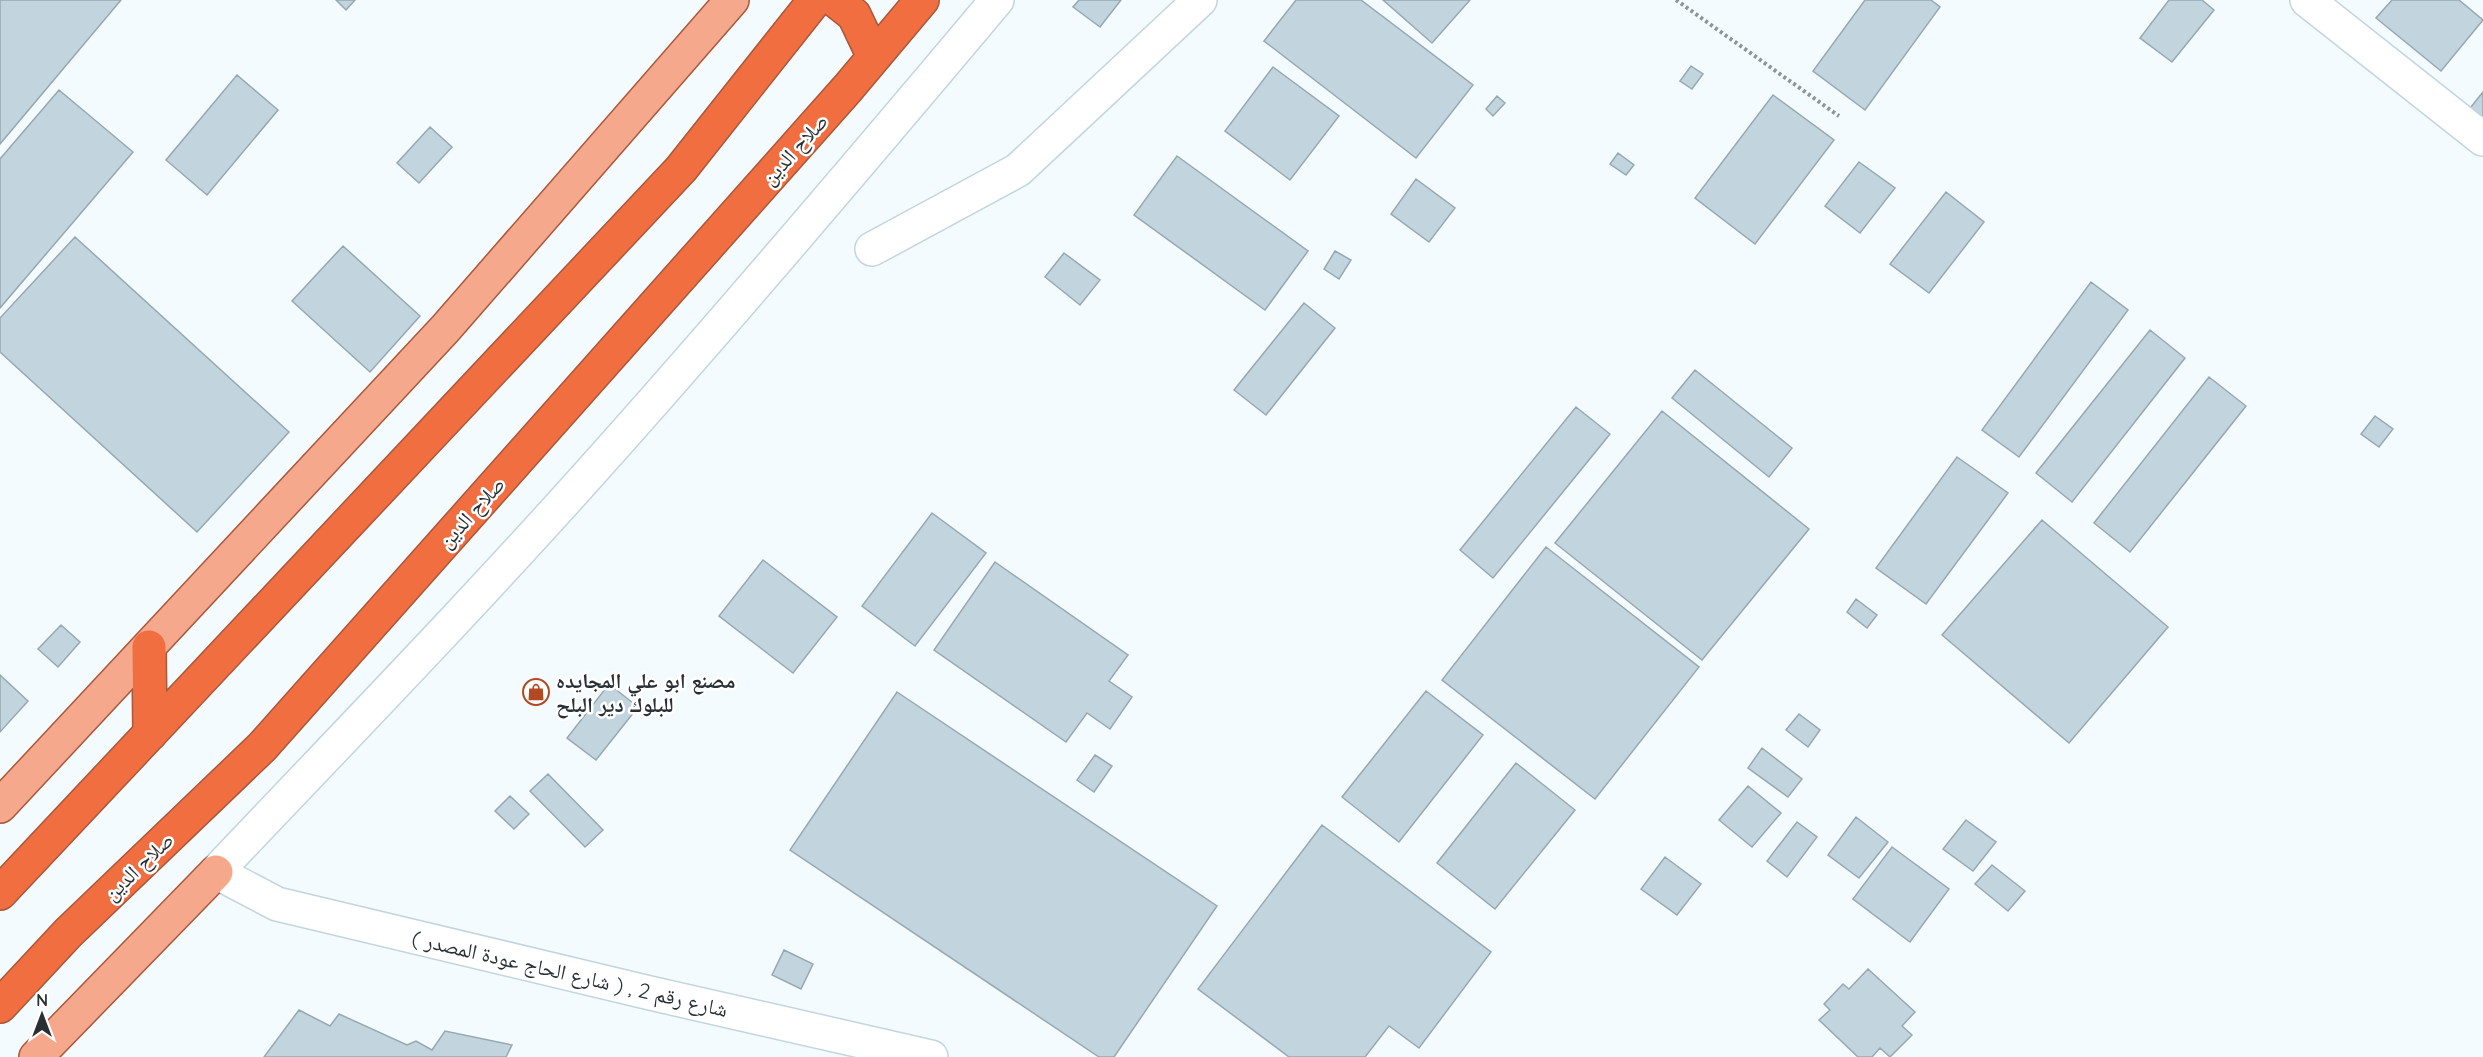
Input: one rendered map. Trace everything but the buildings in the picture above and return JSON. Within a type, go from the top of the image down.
[{"type":"highway","points":[[0,893],[681,169],[815,0]]},
{"type":"highway","points":[[835,0],[854,15],[874,57]]},
{"type":"highway","name":"صلاح الدين","points":[[0,1006],[68,933],[262,747],[922,0]]},
{"type":"highway","points":[[149,647],[150,734]]},
{"type":"main road","points":[[0,806],[445,329],[732,0]]},
{"type":"main road","points":[[36,1057],[216,872]]},
{"type":"street","points":[[216,872],[399,680],[597,465],[789,247],[997,0]]},
{"type":"street","points":[[872,249],[1018,170],[1200,0]]},
{"type":"street","points":[[2307,0],[2483,139]]},
{"type":"street","name":"شارع رقم 2 , ( شارع الحاج عودة المصدر )","points":[[216,872],[277,904],[931,1057]]},
{"type":"path","points":[[1676,0],[1839,116]]},
{"type":"place","name":"مصنع ابو علي المجايده للبلوك دير البلح","points":[[536,692]]}]
